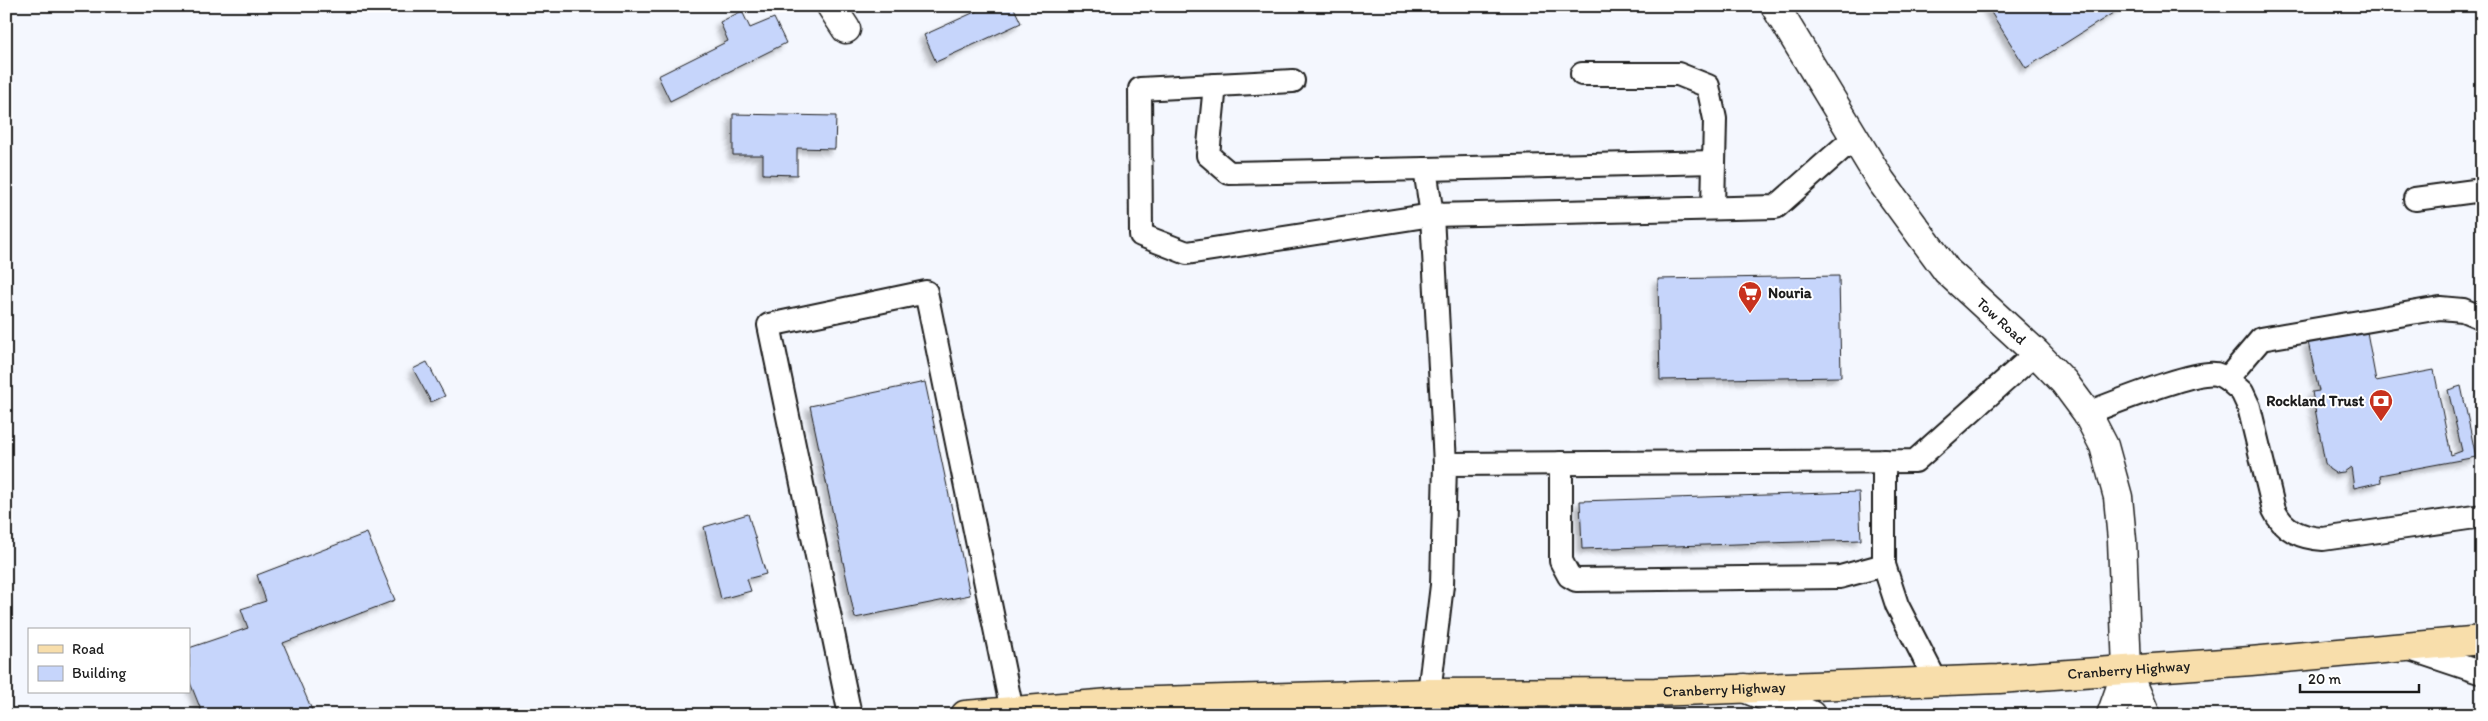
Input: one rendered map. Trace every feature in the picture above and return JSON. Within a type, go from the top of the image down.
[{"type":"main road","name":"Cranberry Highway","points":[[965,715],[1012,711],[1429,693],[1655,692],[1936,681],[2128,670],[2482,640]]},
{"type":"street","points":[[831,6],[846,29]]},
{"type":"street","name":"Tow Road","points":[[1775,6],[1881,180],[1947,271],[2036,353],[2064,382],[2087,413],[2104,446],[2118,497],[2122,540],[2128,670]]},
{"type":"street","points":[[2112,715],[2128,670]]},
{"type":"street","points":[[2128,670],[2146,715]]},
{"type":"street","points":[[1744,688],[1811,715]]},
{"type":"lane","points":[[1582,74],[1678,74],[1708,86],[1715,119],[1713,208]]},
{"type":"lane","points":[[1293,81],[1140,89],[1142,235],[1187,253],[1432,215],[1776,207],[1855,138]]},
{"type":"lane","points":[[1215,84],[1208,155],[1229,173],[1714,162]]},
{"type":"lane","points":[[1425,169],[1432,215],[1445,464],[1442,585],[1429,693]]},
{"type":"lane","points":[[2415,199],[2482,190]]},
{"type":"lane","points":[[850,715],[769,325],[926,292],[1012,711]]},
{"type":"lane","points":[[2227,379],[2261,339],[2452,307],[2482,318]]},
{"type":"lane","points":[[1445,464],[1915,461],[2036,353]]},
{"type":"lane","points":[[2087,413],[2175,382],[2203,374],[2216,374],[2227,379],[2242,392],[2249,406],[2274,510],[2278,519],[2293,531],[2303,536],[2323,539],[2482,516]]},
{"type":"lane","points":[[1884,461],[1884,565],[1897,605],[1936,681]]},
{"type":"lane","points":[[1561,463],[1561,561],[1569,576],[1576,580],[1840,577],[1884,565]]},
{"type":"lane","points":[[2403,647],[2482,673]]},
{"type":"building","points":[[988,6],[1013,6],[1021,23],[936,62],[924,35]]},
{"type":"building","points":[[1987,6],[2124,6],[2026,68]]},
{"type":"building","points":[[742,11],[750,28],[774,18],[786,43],[670,101],[658,76],[728,41],[720,22]]},
{"type":"building","points":[[733,114],[836,116],[835,149],[797,148],[797,175],[763,174],[763,155],[733,155]]},
{"type":"building","name":"Nouria","points":[[1839,276],[1841,377],[1660,380],[1658,279]]},
{"type":"building","name":"Rockland Trust","points":[[2367,332],[2376,381],[2434,370],[2451,455],[2462,451],[2448,390],[2461,386],[2476,457],[2380,475],[2381,482],[2354,488],[2351,467],[2344,472],[2335,473],[2329,469],[2325,463],[2312,392],[2319,391],[2308,342]]},
{"type":"building","points":[[427,362],[445,396],[431,402],[413,369]]},
{"type":"building","points":[[925,382],[970,595],[855,618],[810,406]]},
{"type":"building","points":[[1859,492],[1861,540],[1582,549],[1580,501]]},
{"type":"building","points":[[748,514],[766,574],[747,579],[751,591],[721,599],[704,527]]},
{"type":"building","points":[[367,533],[395,600],[283,643],[312,710],[304,715],[203,715],[190,682],[190,648],[248,628],[241,609],[266,601],[257,575]]},
{"type":"place","name":"Nouria","points":[[1750,314]]},
{"type":"place","name":"Rockland Trust","points":[[2381,422]]}]
